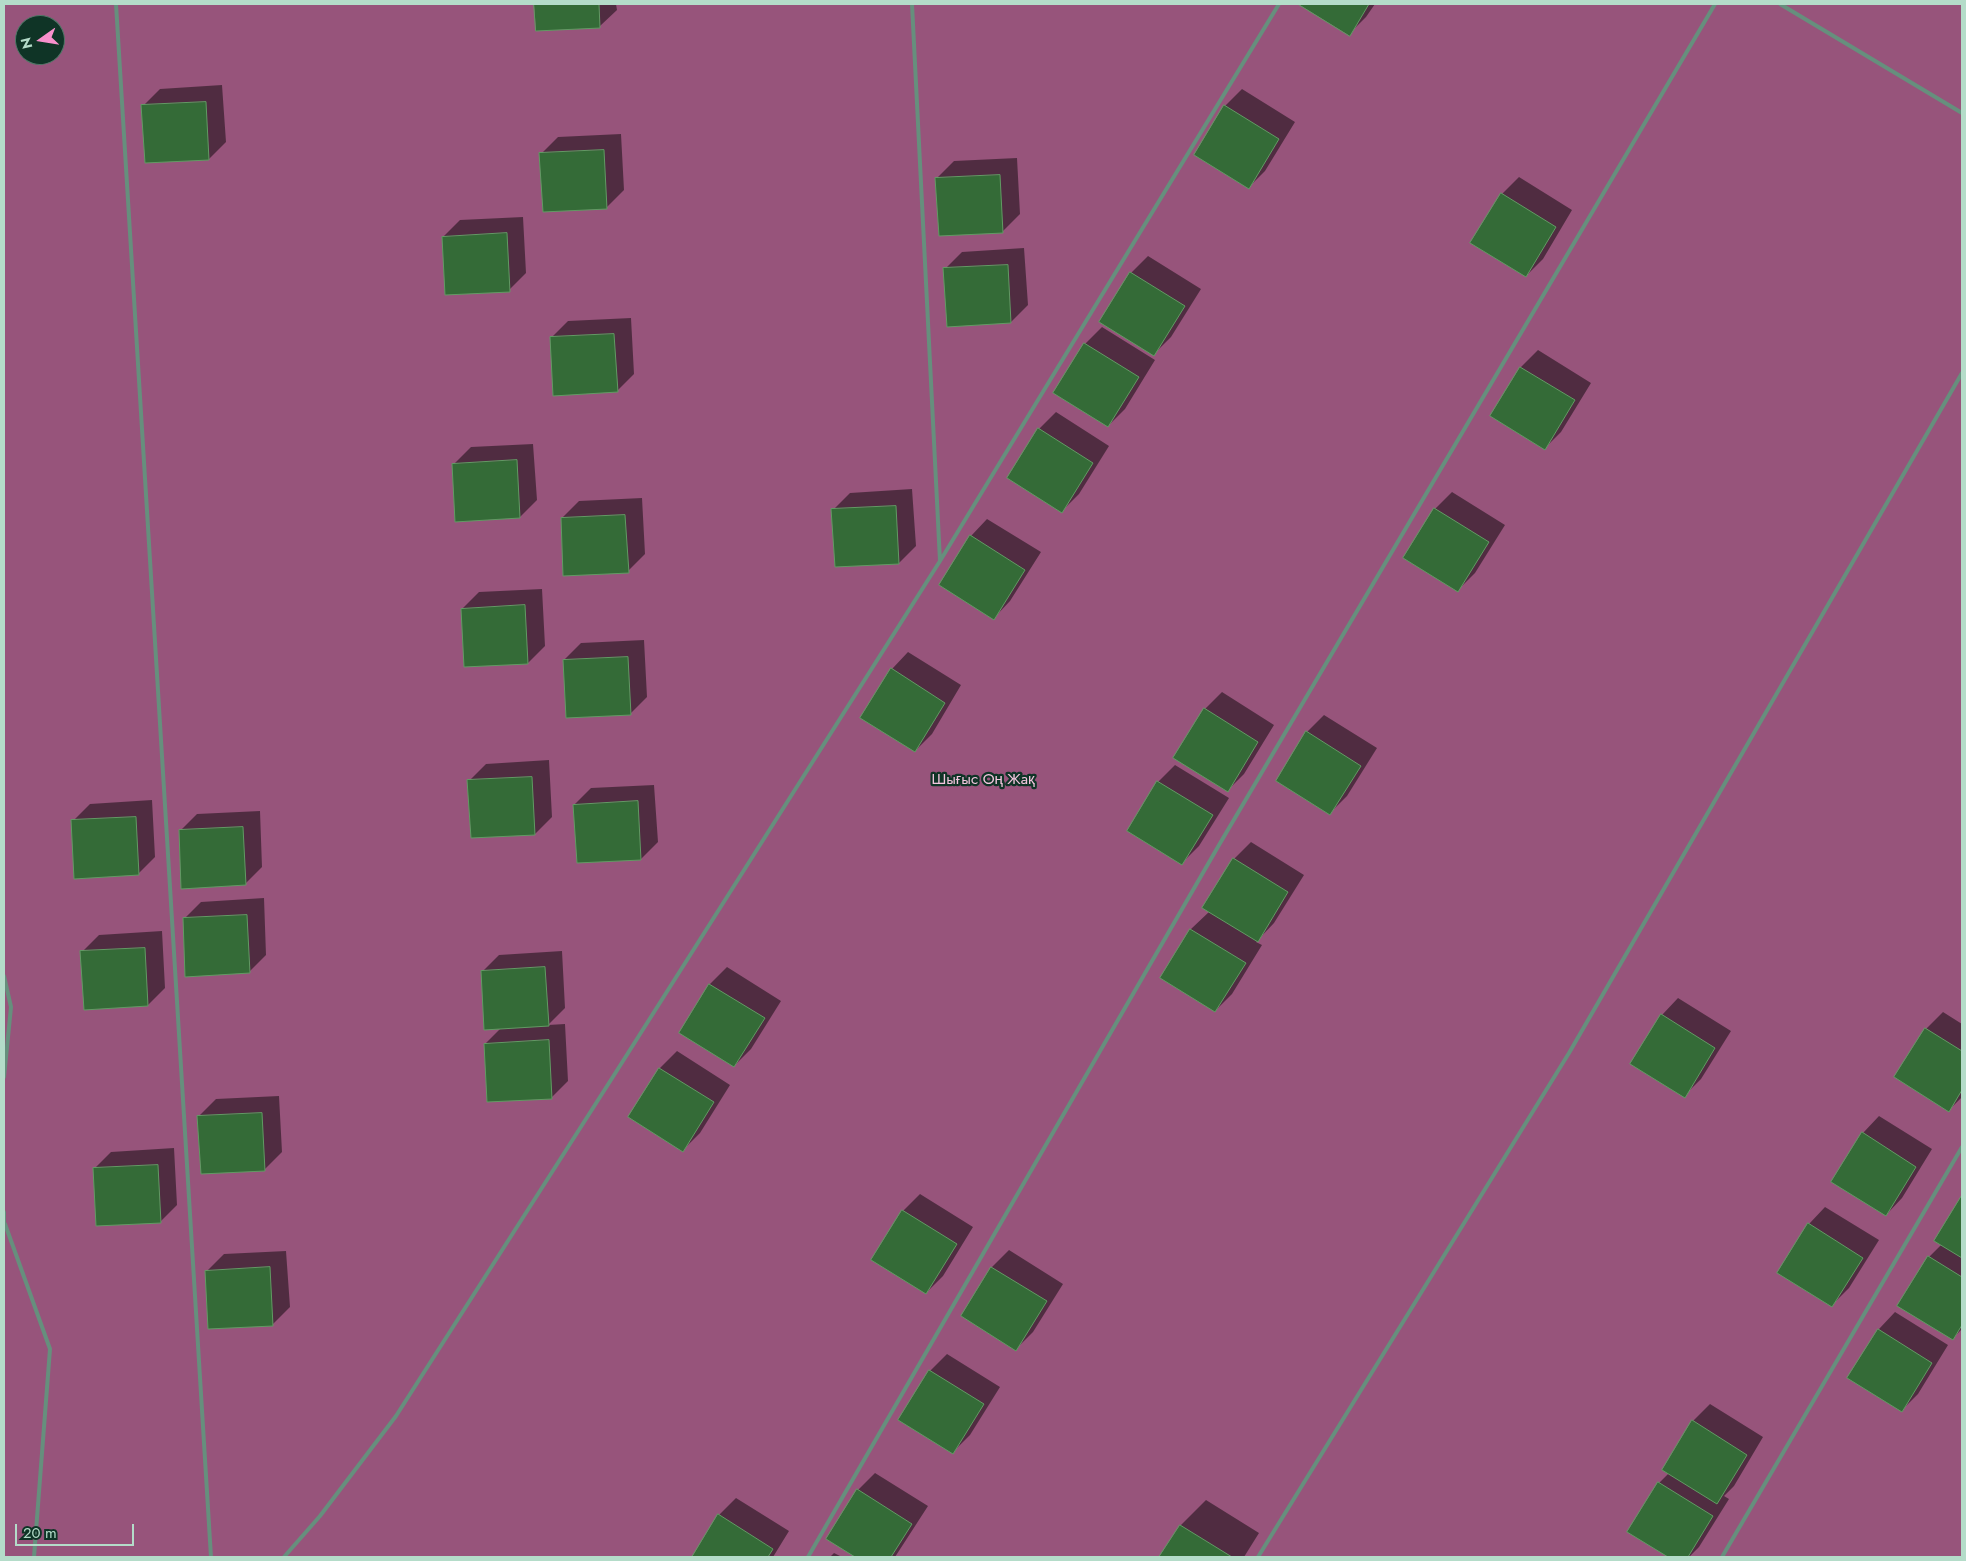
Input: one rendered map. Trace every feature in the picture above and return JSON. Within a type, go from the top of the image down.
[{"type":"lane","points":[[116,4],[211,1557]]},
{"type":"lane","points":[[912,4],[940,560]]},
{"type":"lane","points":[[284,1557],[320,1516],[396,1416],[940,560],[1278,4]]},
{"type":"lane","points":[[808,1557],[1219,845],[1715,4]]},
{"type":"lane","points":[[1780,4],[1962,113]]},
{"type":"lane","points":[[1258,1557],[1569,1052],[1962,373]]},
{"type":"lane","points":[[4,976],[11,1007],[4,1077]]},
{"type":"lane","points":[[1722,1557],[1962,1147]]},
{"type":"lane","points":[[4,1212],[4,1224],[50,1349],[34,1557]]},
{"type":"green space","name":"Шығыс Оң Жақ","points":[[4,4],[1962,4],[1962,1557],[4,1557]]},
{"type":"building","points":[[534,4],[599,4],[600,28],[536,31]]},
{"type":"building","points":[[1298,4],[1369,4],[1350,36]]},
{"type":"building","points":[[206,102],[209,160],[145,163],[141,105]]},
{"type":"building","points":[[1224,105],[1279,139],[1249,189],[1194,155]]},
{"type":"building","points":[[604,150],[607,209],[543,212],[539,153]]},
{"type":"building","points":[[1000,175],[1003,233],[939,236],[935,178]]},
{"type":"building","points":[[1501,193],[1556,227],[1526,277],[1470,243]]},
{"type":"building","points":[[507,233],[510,292],[445,295],[442,237]]},
{"type":"building","points":[[1008,265],[1011,323],[947,327],[943,268]]},
{"type":"building","points":[[1130,272],[1185,306],[1154,356],[1099,322]]},
{"type":"building","points":[[614,334],[618,392],[553,396],[550,337]]},
{"type":"building","points":[[1084,343],[1139,377],[1108,427],[1053,393]]},
{"type":"building","points":[[1520,367],[1575,400],[1545,450],[1490,416]]},
{"type":"building","points":[[1038,428],[1093,463],[1062,513],[1007,478]]},
{"type":"building","points":[[517,460],[520,518],[455,522],[452,464]]},
{"type":"building","points":[[896,506],[899,564],[835,567],[831,509]]},
{"type":"building","points":[[1434,508],[1489,542],[1458,592],[1403,558]]},
{"type":"building","points":[[625,515],[629,573],[563,576],[561,518]]},
{"type":"building","points":[[970,535],[1025,570],[994,620],[939,585]]},
{"type":"building","points":[[525,605],[528,664],[464,667],[461,609]]},
{"type":"building","points":[[628,657],[631,715],[566,718],[563,660]]},
{"type":"building","points":[[891,668],[945,703],[915,752],[860,718]]},
{"type":"building","points":[[1204,708],[1258,742],[1228,792],[1173,758]]},
{"type":"building","points":[[1306,731],[1361,766],[1330,815],[1276,781]]},
{"type":"building","points":[[532,777],[535,835],[471,838],[467,780]]},
{"type":"building","points":[[1157,781],[1213,815],[1182,865],[1127,831]]},
{"type":"building","points":[[638,801],[641,860],[577,863],[573,805]]},
{"type":"building","points":[[136,817],[139,875],[74,879],[71,820]]},
{"type":"building","points":[[243,827],[246,885],[181,889],[179,830]]},
{"type":"building","points":[[1233,858],[1288,892],[1258,942],[1202,908]]},
{"type":"building","points":[[247,915],[250,973],[185,977],[183,918]]},
{"type":"building","points":[[1190,929],[1246,963],[1215,1012],[1160,978]]},
{"type":"building","points":[[145,948],[148,1006],[84,1010],[80,951]]},
{"type":"building","points":[[545,967],[549,1026],[484,1030],[481,971]]},
{"type":"building","points":[[709,984],[765,1018],[734,1067],[679,1033]]},
{"type":"building","points":[[1661,1014],[1715,1048],[1685,1098],[1630,1064]]},
{"type":"building","points":[[1925,1028],[1962,1051],[1962,1090],[1949,1112],[1894,1077]]},
{"type":"building","points":[[549,1040],[552,1099],[487,1102],[484,1044]]},
{"type":"building","points":[[659,1068],[714,1102],[683,1152],[628,1117]]},
{"type":"building","points":[[262,1113],[265,1171],[201,1174],[197,1116]]},
{"type":"building","points":[[1862,1132],[1916,1167],[1886,1216],[1831,1182]]},
{"type":"building","points":[[158,1165],[161,1223],[96,1226],[93,1168]]},
{"type":"building","points":[[1962,1195],[1962,1258],[1934,1241]]},
{"type":"building","points":[[902,1210],[957,1244],[926,1294],[871,1260]]},
{"type":"building","points":[[1808,1223],[1863,1258],[1832,1307],[1777,1273]]},
{"type":"building","points":[[1928,1256],[1962,1277],[1962,1325],[1953,1340],[1897,1306]]},
{"type":"building","points":[[270,1267],[273,1326],[208,1329],[205,1271]]},
{"type":"building","points":[[991,1267],[1047,1301],[1016,1351],[961,1316]]},
{"type":"building","points":[[1878,1329],[1932,1363],[1902,1412],[1847,1378]]},
{"type":"building","points":[[929,1370],[984,1404],[953,1454],[898,1420]]},
{"type":"building","points":[[1692,1420],[1747,1455],[1717,1504],[1662,1470]]},
{"type":"building","points":[[1658,1482],[1713,1516],[1688,1557],[1668,1557],[1627,1532]]},
{"type":"building","points":[[857,1489],[912,1524],[891,1557],[855,1557],[826,1539]]},
{"type":"building","points":[[718,1514],[773,1549],[768,1557],[692,1557]]},
{"type":"building","points":[[1180,1525],[1232,1557],[1159,1557]]}]
